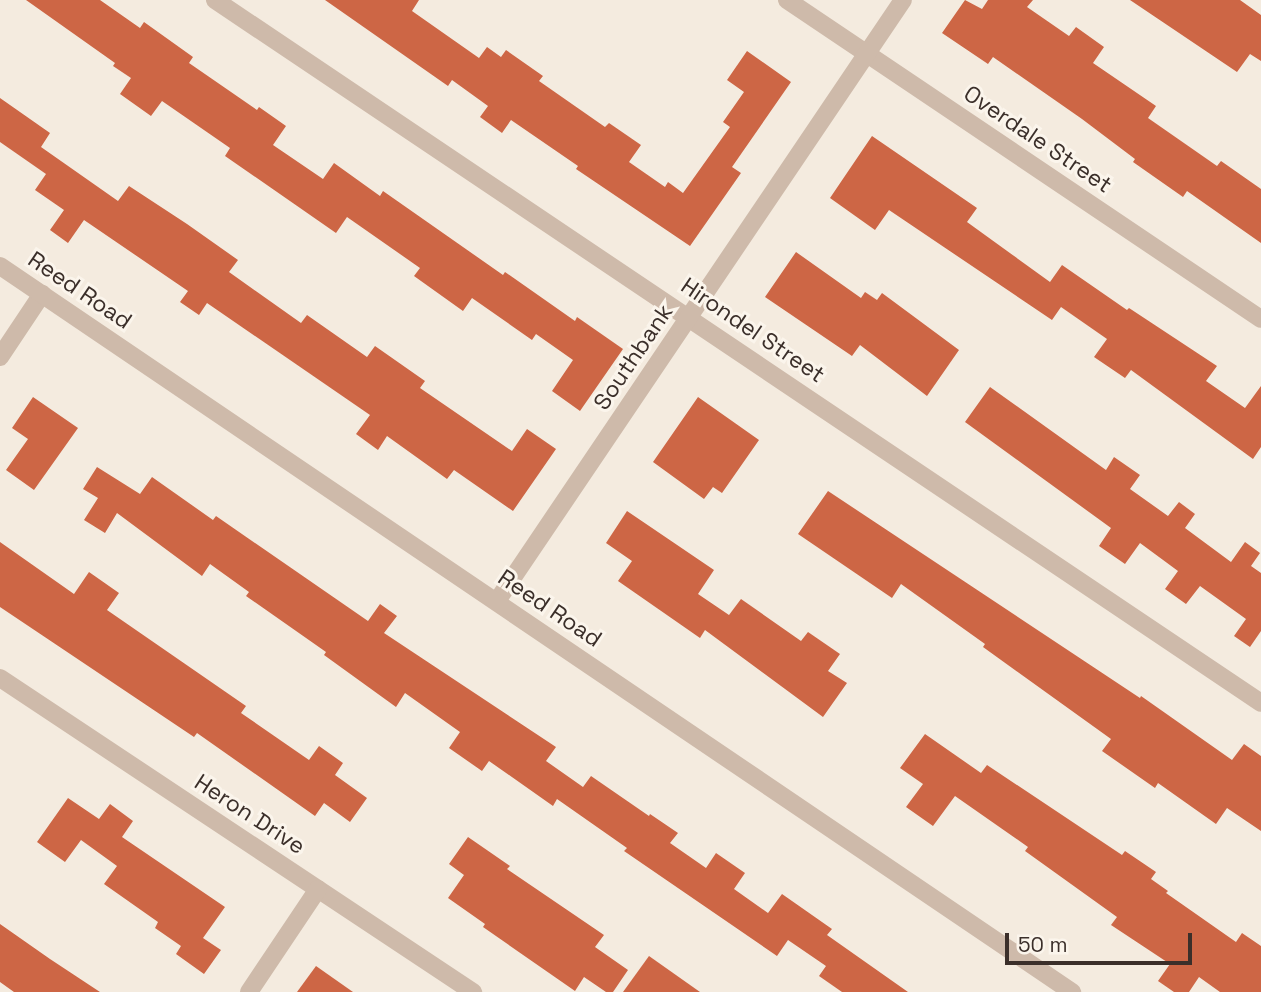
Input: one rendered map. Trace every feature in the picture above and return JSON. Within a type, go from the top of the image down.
[{"type":"street","name":"Hirondel Street","points":[[215,0],[1261,703]]},
{"type":"street","name":"Overdale Street","points":[[787,0],[1261,319]]},
{"type":"street","name":"Southbank","points":[[497,601],[903,0]]},
{"type":"street","name":"Reed Road","points":[[0,266],[1072,992]]},
{"type":"street","points":[[0,357],[42,294]]},
{"type":"street","name":"Heron Drive","points":[[0,678],[473,992]]},
{"type":"street","points":[[249,992],[318,889]]},
{"type":"building","points":[[26,0],[100,0],[140,28],[144,22],[193,57],[189,63],[257,110],[259,107],[286,126],[273,145],[323,179],[334,163],[380,196],[383,191],[503,275],[505,272],[575,321],[577,317],[623,349],[580,411],[552,391],[573,360],[536,334],[532,340],[472,298],[463,311],[414,276],[420,268],[347,217],[336,233],[225,156],[230,148],[162,101],[151,116],[120,94],[131,78],[113,66],[115,63]]},
{"type":"building","points":[[325,0],[419,0],[412,11],[479,58],[487,47],[501,57],[506,50],[543,76],[539,81],[605,127],[609,123],[641,145],[629,162],[665,187],[668,182],[683,193],[730,127],[723,122],[744,92],[727,80],[747,51],[791,82],[732,167],[741,173],[690,246],[576,169],[578,166],[511,120],[502,133],[480,117],[488,106],[452,80],[448,86]]},
{"type":"building","points":[[965,0],[982,9],[988,0],[1033,0],[1027,7],[1069,36],[1076,27],[1104,47],[1093,63],[1156,106],[1148,118],[1217,166],[1221,161],[1261,189],[1261,243],[1187,191],[1183,197],[1133,162],[1135,159],[1082,119],[993,57],[988,64],[942,33]]},
{"type":"building","points":[[1130,0],[1240,0],[1261,15],[1261,61],[1250,54],[1237,72]]},
{"type":"building","points":[[0,98],[50,133],[41,147],[118,201],[129,186],[187,224],[238,260],[229,272],[301,323],[307,315],[367,357],[375,346],[425,381],[420,388],[512,451],[527,429],[556,449],[513,511],[454,470],[447,479],[387,436],[378,450],[356,434],[370,415],[207,303],[199,315],[180,302],[188,291],[84,220],[68,243],[50,230],[64,210],[35,190],[46,174],[0,142]]},
{"type":"building","points":[[872,136],[977,208],[967,222],[1050,282],[1062,265],[1127,310],[1129,308],[1217,366],[1206,381],[1245,408],[1261,386],[1261,447],[1253,459],[1131,370],[1125,378],[1094,357],[1107,339],[1061,307],[1052,320],[889,210],[875,230],[830,198]]},
{"type":"building","points":[[796,252],[861,298],[865,292],[877,300],[882,293],[959,350],[927,396],[860,345],[852,356],[765,297]]},
{"type":"building","points":[[990,387],[1106,470],[1114,457],[1140,475],[1130,489],[1168,516],[1179,502],[1195,514],[1185,528],[1231,562],[1245,542],[1260,553],[1251,566],[1261,573],[1261,631],[1250,647],[1234,636],[1246,619],[1200,586],[1186,604],[1165,589],[1178,571],[1140,543],[1125,564],[1099,546],[1111,528],[965,422]]},
{"type":"building","points":[[33,397],[78,428],[34,490],[6,470],[28,439],[12,428]]},
{"type":"building","points":[[698,397],[759,440],[722,493],[713,487],[704,499],[653,462]]},
{"type":"building","points":[[97,467],[140,494],[152,477],[213,520],[216,516],[368,621],[380,604],[397,616],[384,633],[556,747],[546,761],[583,787],[591,776],[649,816],[650,814],[678,833],[670,843],[706,868],[716,853],[745,873],[734,889],[768,913],[782,894],[832,929],[827,935],[908,992],[842,992],[819,976],[826,966],[788,940],[777,956],[624,851],[627,848],[557,799],[553,806],[489,761],[482,771],[449,748],[460,732],[405,693],[396,707],[324,655],[326,652],[246,596],[249,592],[210,564],[202,576],[117,513],[105,533],[84,520],[98,498],[83,489]]},
{"type":"building","points":[[828,491],[1140,698],[1141,696],[1232,760],[1244,744],[1261,756],[1261,831],[1227,808],[1216,824],[1158,783],[1155,788],[1102,751],[1111,739],[901,584],[892,598],[798,534]]},
{"type":"building","points":[[627,511],[714,570],[698,594],[729,615],[741,599],[801,641],[808,632],[840,654],[828,671],[847,683],[823,717],[705,630],[700,638],[618,581],[632,561],[606,543]]},
{"type":"building","points":[[0,542],[74,594],[89,572],[119,593],[107,610],[246,706],[241,713],[309,760],[319,746],[343,763],[335,775],[367,798],[350,822],[324,803],[315,816],[197,733],[194,737],[0,607]]},
{"type":"building","points":[[925,734],[981,773],[987,765],[1122,855],[1125,851],[1156,872],[1151,879],[1168,891],[1166,893],[1236,942],[1242,933],[1261,946],[1261,992],[1220,992],[1199,977],[1189,992],[1174,992],[1158,981],[1170,964],[1111,925],[1117,917],[1025,851],[1028,847],[955,796],[933,826],[906,807],[923,784],[900,768]]},
{"type":"building","points":[[68,798],[99,819],[110,804],[133,821],[122,837],[225,907],[203,938],[221,950],[204,974],[176,954],[181,946],[155,928],[158,922],[104,884],[117,866],[81,840],[65,862],[37,842]]},
{"type":"building","points":[[468,837],[510,866],[507,869],[604,935],[595,947],[628,970],[613,992],[606,992],[584,977],[575,991],[483,927],[485,924],[448,898],[464,875],[449,864]]},
{"type":"building","points":[[0,924],[100,992],[14,992],[0,982]]},
{"type":"building","points":[[649,956],[700,992],[623,992]]},
{"type":"building","points":[[316,966],[353,992],[297,992]]}]
